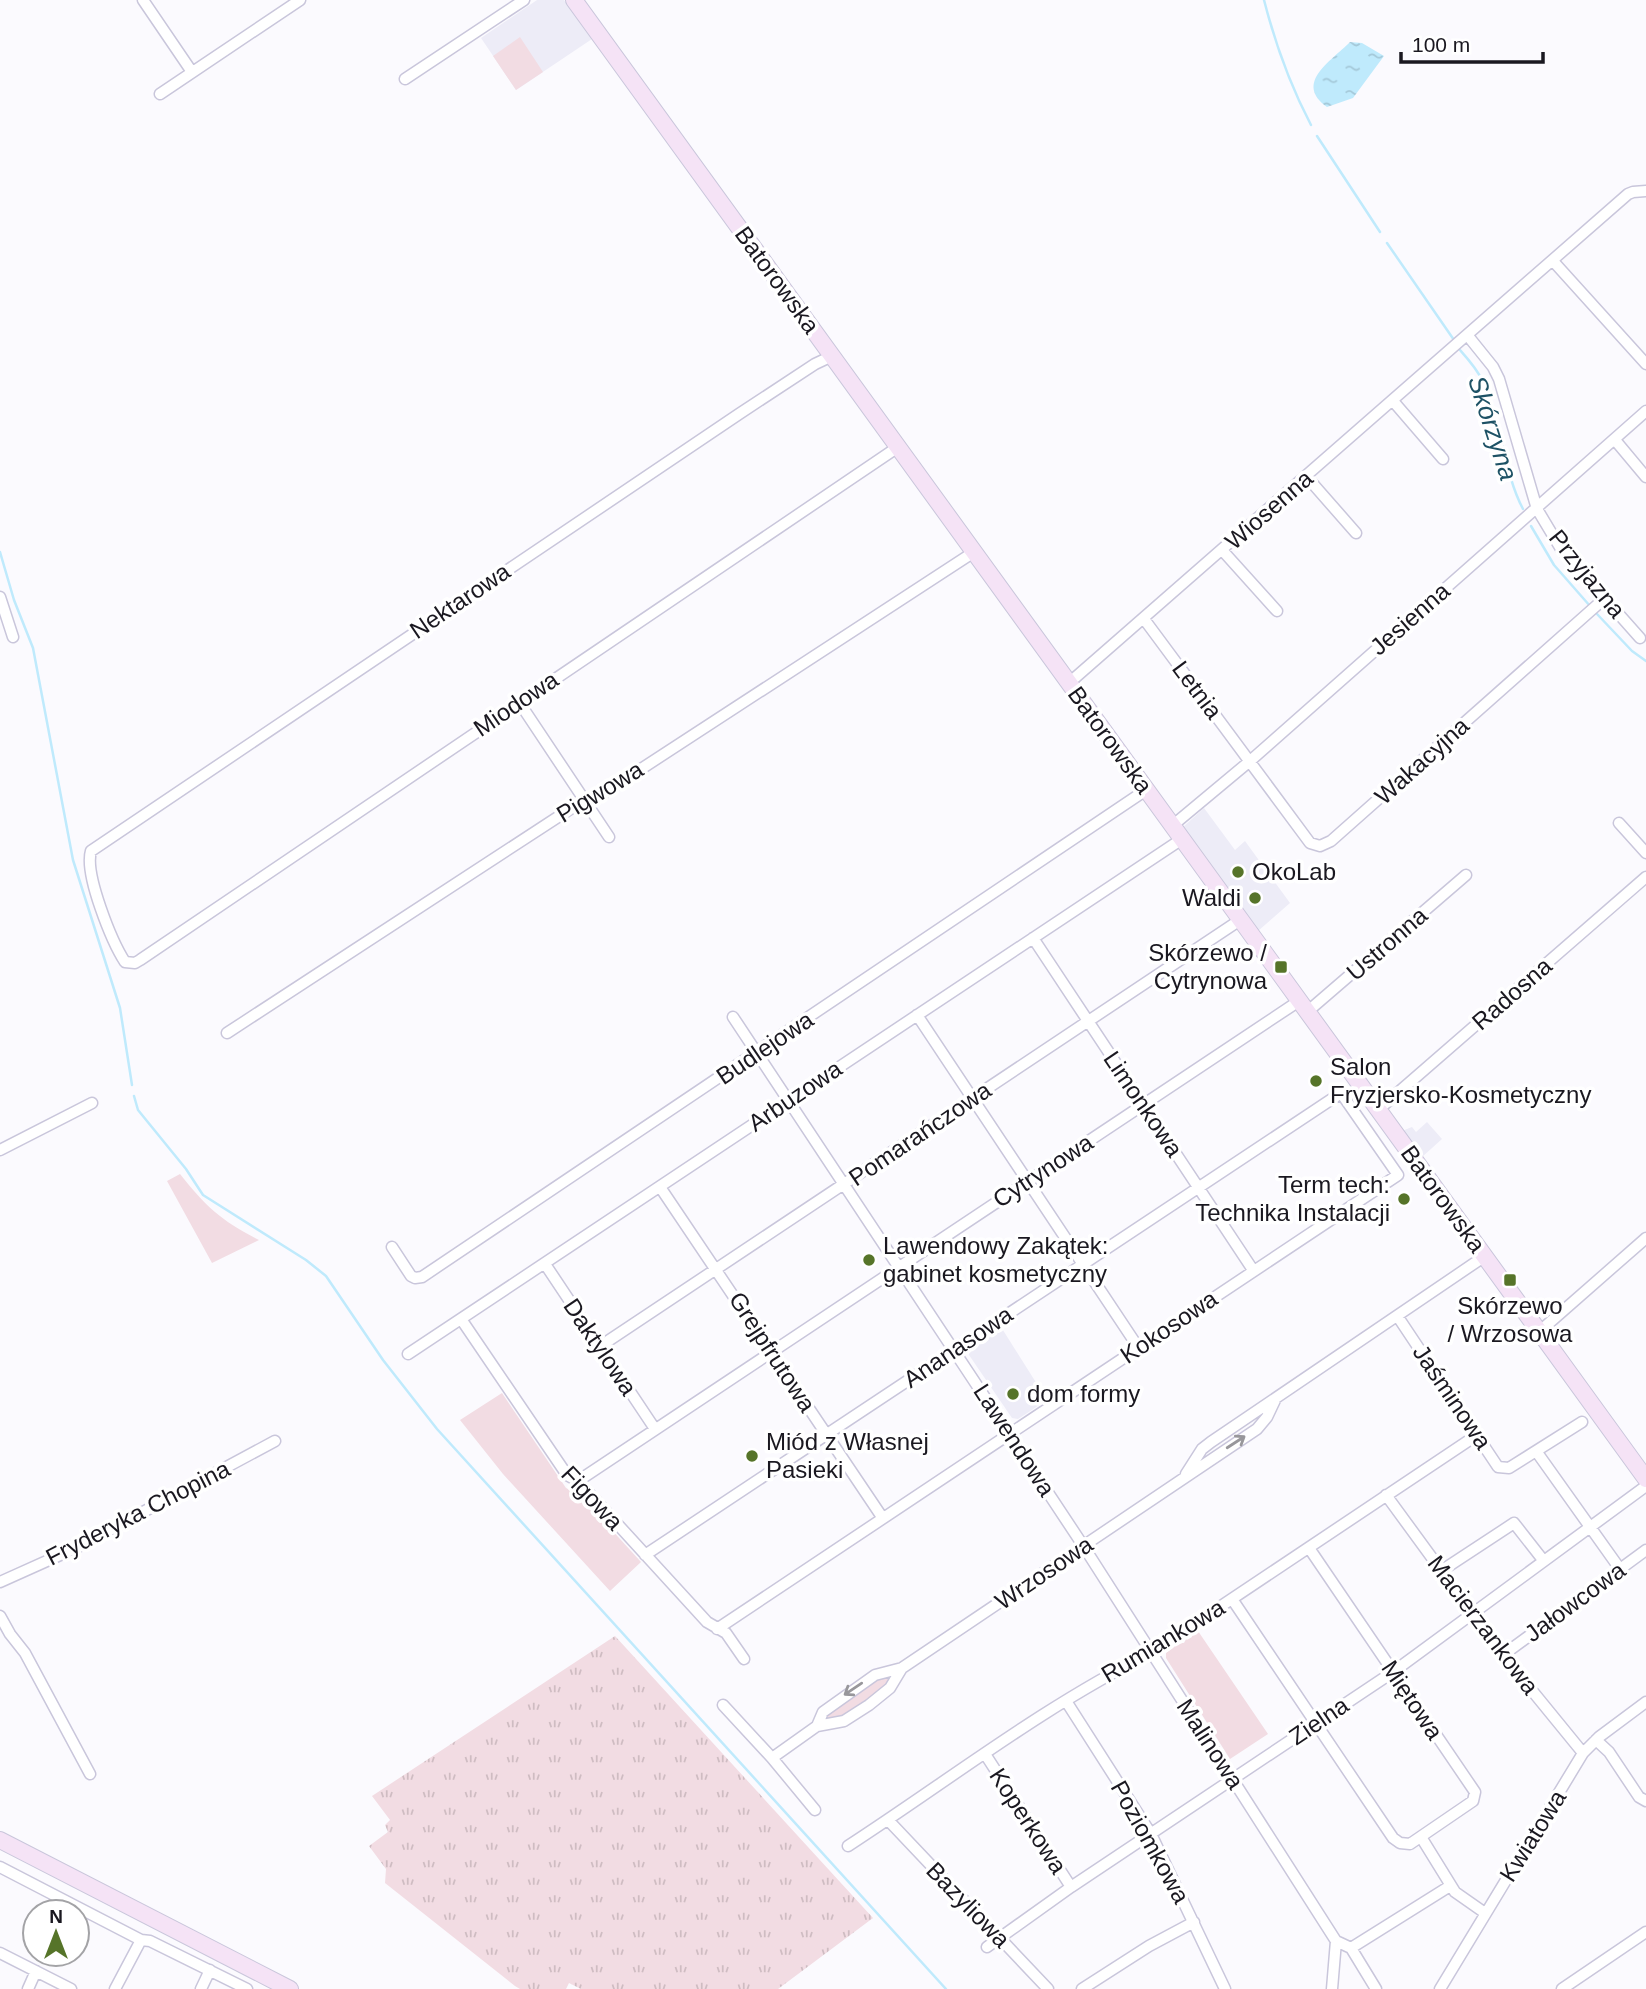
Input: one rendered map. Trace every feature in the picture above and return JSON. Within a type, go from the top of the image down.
[{"type":"street","points":[[143,0],[192,72]]},
{"type":"street","points":[[160,94],[285,4],[300,0]]},
{"type":"street","points":[[405,79],[524,0]]},
{"type":"street","name":"Batorowska","points":[[574,0],[1646,1479]]},
{"type":"street","name":"Wiosenna","points":[[1069,683],[1628,194],[1646,191]]},
{"type":"street","points":[[1553,261],[1646,364]]},
{"type":"street","points":[[1468,336],[1493,367],[1499,379],[1537,509]]},
{"type":"street","name":"Nektarowa","points":[[135,963],[125,962],[106,922],[89,867],[91,851],[728,422],[815,364],[832,356]]},
{"type":"street","points":[[1393,401],[1443,459]]},
{"type":"street","name":"Jesienna","points":[[1177,833],[1250,761],[1646,411]]},
{"type":"street","points":[[1615,440],[1646,477]]},
{"type":"street","name":"Miodowa","points":[[135,963],[898,447]]},
{"type":"street","points":[[1306,476],[1356,533]]},
{"type":"street","name":"Przyjazna","points":[[1537,509],[1561,549],[1640,638]]},
{"type":"street","points":[[1222,551],[1277,611]]},
{"type":"street","name":"Pigwowa","points":[[227,1033],[584,800],[595,799],[974,552]]},
{"type":"street","points":[[0,597],[13,637]]},
{"type":"street","name":"Wakacyjna","points":[[1250,761],[1310,843],[1320,846],[1331,841],[1605,598]]},
{"type":"street","name":"Letnia","points":[[1144,619],[1250,761]]},
{"type":"street","points":[[519,702],[608,837]]},
{"type":"street","name":"Budlejowa","points":[[392,1247],[411,1276],[422,1277],[1146,790]]},
{"type":"street","points":[[1619,823],[1646,853]]},
{"type":"street","name":"Arbuzowa","points":[[408,1354],[1033,938],[1177,833]]},
{"type":"street","name":"Ustronna","points":[[1303,1006],[1466,875]]},
{"type":"street","name":"Radosna","points":[[1378,1110],[1646,877]]},
{"type":"street","name":"Pomarańczowa","points":[[599,1347],[1240,920]]},
{"type":"street","name":"Limonkowa","points":[[1033,938],[1254,1270]]},
{"type":"street","name":"Cytrynowa","points":[[578,1481],[1143,1105],[1303,1006]]},
{"type":"street","points":[[917,1015],[1138,1347]]},
{"type":"street","name":"Lawendowa","points":[[733,1017],[1084,1547]]},
{"type":"street","name":"Ananasowa","points":[[645,1555],[1341,1093]]},
{"type":"street","name":"Kokosowa","points":[[717,1629],[1398,1175],[1341,1093]]},
{"type":"street","points":[[0,1150],[92,1103]]},
{"type":"street","name":"Grejpfrutowa","points":[[660,1187],[882,1517]]},
{"type":"street","points":[[1539,1331],[1646,1238]]},
{"type":"street","name":"Wrzosowa","points":[[817,1726],[823,1712],[855,1688],[875,1675],[902,1668],[1257,1429],[1267,1417],[1276,1398],[1485,1256]]},
{"type":"street","name":"Daktylowa","points":[[545,1264],[655,1429]]},
{"type":"street","name":"Jaśminowa","points":[[1398,1317],[1498,1467],[1509,1468],[1582,1422]]},
{"type":"street","name":"Figowa","points":[[461,1319],[567,1475],[578,1481],[706,1622],[726,1633],[744,1659]]},
{"type":"street","name":"Rumiankowa","points":[[848,1846],[1066,1701],[1110,1673],[1151,1653],[1477,1435]]},
{"type":"street","name":"Fryderyka Chopina","points":[[0,1582],[78,1547],[275,1441]]},
{"type":"street","points":[[1536,1451],[1620,1569]]},
{"type":"street","name":"Zielna","points":[[987,1947],[998,1937],[1393,1672],[1646,1486]]},
{"type":"street","name":"Macierzankowa","points":[[1386,1495],[1503,1655],[1583,1753]]},
{"type":"street","points":[[1441,1571],[1514,1523],[1543,1560]]},
{"type":"street","name":"Malinowa","points":[[1084,1547],[1336,1941]]},
{"type":"street","name":"Miętowa","points":[[1309,1548],[1475,1792],[1473,1801],[1421,1837]]},
{"type":"street","name":"Jałowcowa","points":[[1503,1655],[1646,1550]]},
{"type":"street","points":[[1232,1599],[1393,1838],[1410,1844],[1421,1837],[1450,1886],[1485,1913]]},
{"type":"street","points":[[0,1616],[25,1653],[90,1774]]},
{"type":"street","name":"Wrzosowa","points":[[772,1758],[817,1726],[844,1721],[869,1705],[890,1688],[902,1668]]},
{"type":"street","name":"Poziomkowa","points":[[1066,1701],[1151,1834],[1225,1989]]},
{"type":"street","name":"Kwiatowa","points":[[1440,1989],[1583,1753],[1646,1702]]},
{"type":"street","points":[[723,1705],[772,1758],[815,1811]]},
{"type":"street","points":[[1596,1740],[1609,1752],[1639,1797],[1646,1801]]},
{"type":"street","name":"Koperkowa","points":[[985,1754],[1071,1888]]},
{"type":"street","name":"Bazyliowa","points":[[888,1820],[1048,1989]]},
{"type":"street","points":[[0,1840],[288,1989]]},
{"type":"street","points":[[0,1868],[141,1940],[150,1941],[247,1989]]},
{"type":"street","points":[[1352,1948],[1450,1886]]},
{"type":"street","points":[[1082,1989],[1194,1922]]},
{"type":"street","points":[[1562,1989],[1646,1932]]},
{"type":"street","points":[[116,1989],[141,1940]]},
{"type":"street","points":[[1332,1989],[1336,1941],[1352,1948],[1376,1989]]},
{"type":"street","points":[[0,1953],[71,1989]]},
{"type":"street","points":[[201,1989],[210,1970]]},
{"type":"street","points":[[28,1989],[36,1972]]},
{"type":"shaded area","points":[[537,0],[564,0],[592,39],[516,90],[481,38]]},
{"type":"shaded area","points":[[1204,808],[1235,850],[1245,841],[1290,903],[1258,931],[1182,828]]},
{"type":"shaded area","points":[[1427,1122],[1442,1139],[1422,1157],[1402,1131],[1412,1127],[1416,1132]]},
{"type":"shaded area","points":[[1001,1327],[1047,1400],[1018,1419],[1012,1418],[969,1355],[969,1349]]},
{"type":"green space","points":[[520,37],[543,72],[516,90],[493,56]]},
{"type":"green space","points":[[180,1174],[215,1212],[259,1240],[212,1263],[167,1181]]},
{"type":"green space","points":[[502,1393],[566,1488],[579,1494],[641,1562],[610,1591],[503,1474],[460,1420]]},
{"type":"green space","points":[[1198,1631],[1268,1734],[1230,1759],[1166,1658],[1166,1653]]},
{"type":"green space","points":[[615,1636],[873,1918],[778,1989],[581,1989],[569,1983],[566,1989],[520,1989],[385,1883],[386,1869],[369,1846],[388,1832],[385,1825],[390,1820],[372,1796]]},
{"type":"green space","points":[[893,1675],[879,1691],[854,1710],[824,1722],[822,1719],[874,1679]]},
{"type":"water","points":[[1350,42],[1362,43],[1384,56],[1353,98],[1327,107],[1314,90],[1315,81],[1325,65]]},
{"type":"waterway","name":"Skórzyna","points":[[1264,0],[1284,64],[1311,125]]},
{"type":"waterway","name":"Skórzyna","points":[[1317,136],[1380,232]]},
{"type":"waterway","name":"Skórzyna","points":[[1387,243],[1454,340]]},
{"type":"waterway","name":"Skórzyna","points":[[1460,350],[1478,372],[1489,396],[1511,478],[1523,509]]},
{"type":"waterway","name":"Skórzyna","points":[[1531,526],[1554,565],[1590,606]]},
{"type":"waterway","points":[[0,552],[14,600],[33,648],[73,860],[120,1008],[132,1085]]},
{"type":"waterway","name":"Skórzyna","points":[[1597,614],[1632,651],[1646,661]]},
{"type":"waterway","points":[[134,1096],[138,1110],[186,1169],[203,1195],[306,1260],[326,1276],[383,1360],[437,1429],[946,1989]]},
{"type":"place","name":"OkoLab","points":[[1238,872]]},
{"type":"place","name":"Waldi","points":[[1255,898]]},
{"type":"place","name":"Skórzewo / Cytrynowa","points":[[1281,967]]},
{"type":"place","name":"Salon Fryzjersko-Kosmetyczny","points":[[1316,1081]]},
{"type":"place","name":"Term tech: Technika Instalacji","points":[[1404,1199]]},
{"type":"place","name":"Lawendowy Zakątek: gabinet kosmetyczny","points":[[869,1260]]},
{"type":"place","name":"Skórzewo / Wrzosowa","points":[[1510,1280]]},
{"type":"place","name":"dom formy","points":[[1013,1394]]},
{"type":"place","name":"Miód z Własnej Pasieki","points":[[752,1456]]}]
